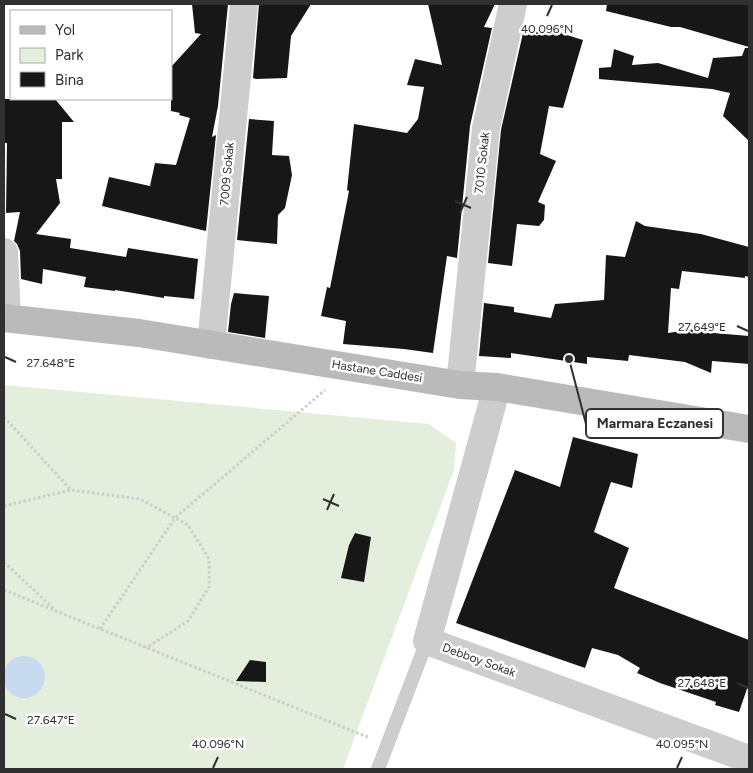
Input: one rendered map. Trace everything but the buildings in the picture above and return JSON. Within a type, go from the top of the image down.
[{"type":"street","name":"7009 Sokak","points":[[211,345],[244,4]]},
{"type":"street","name":"7010 Sokak","points":[[460,385],[486,128],[513,4]]},
{"type":"street","points":[[4,252],[6,318]]},
{"type":"street","name":"Hastane Caddesi","points":[[6,318],[139,333],[749,429]]},
{"type":"street","name":"Debboy Sokak","points":[[497,388],[427,641],[749,759]]},
{"type":"lane","points":[[378,769],[427,641]]},
{"type":"path","points":[[100,629],[175,518],[351,367]]},
{"type":"path","points":[[4,416],[71,490]]},
{"type":"path","points":[[4,506],[71,490],[140,499],[188,525],[209,559],[209,587],[188,621],[145,648]]},
{"type":"path","points":[[4,562],[58,612]]},
{"type":"path","points":[[4,590],[386,745]]},
{"type":"green space","points":[[4,385],[429,424],[456,443],[454,470],[343,769],[4,769]]},
{"type":"water","points":[[28,656],[36,659],[42,665],[45,677],[42,689],[36,695],[20,698],[12,695],[6,689],[3,673],[6,665],[12,659]]},
{"type":"place","name":"Marmara Eczanesi","points":[[569,359]]}]
